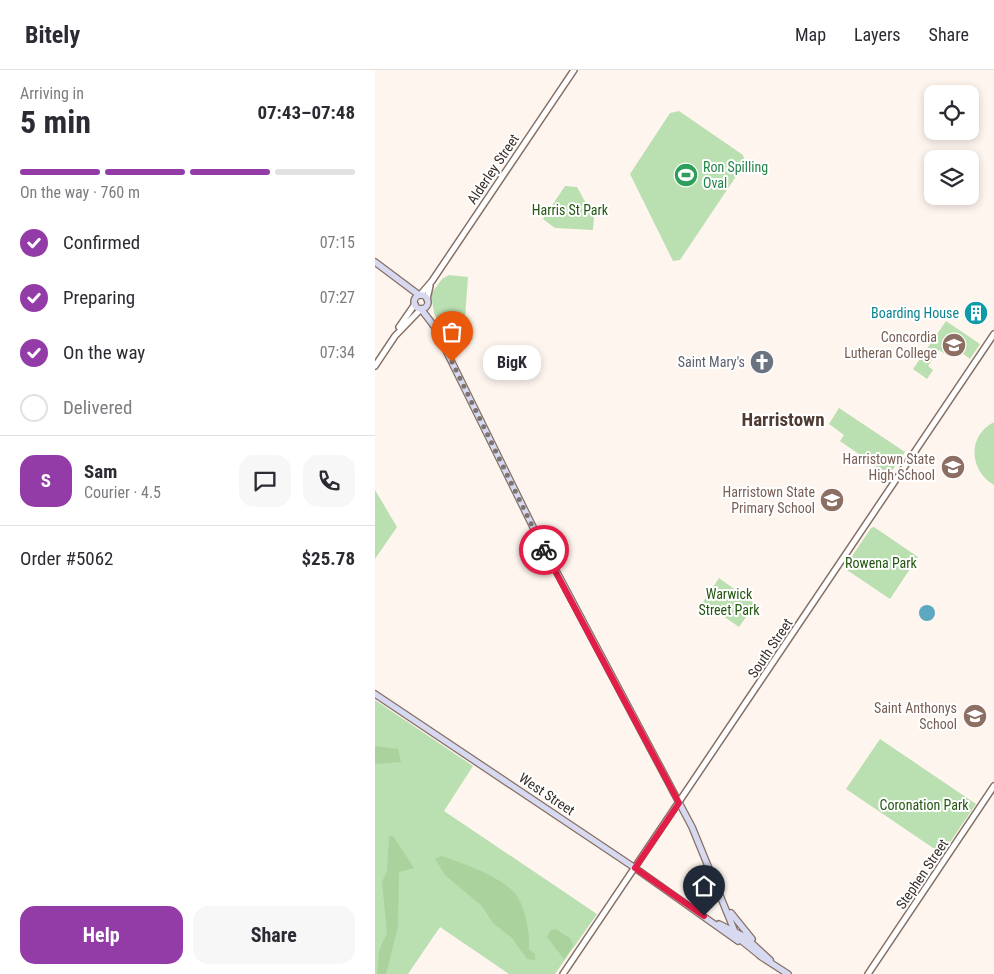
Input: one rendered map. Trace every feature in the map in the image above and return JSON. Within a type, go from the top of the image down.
[{"type":"main road","points":[[375,262],[401,284],[428,301],[434,326]]},
{"type":"main road","points":[[401,284],[434,326],[535,531],[679,803],[739,940],[763,958]]},
{"type":"main road","points":[[414,302],[419,295]]},
{"type":"main road","points":[[421,309],[428,301]]},
{"type":"main road","name":"West Street","points":[[375,694],[704,916]]},
{"type":"main road","points":[[725,905],[739,926],[775,965]]},
{"type":"main road","points":[[704,916],[757,946]]},
{"type":"main road","points":[[704,916],[788,974]]},
{"type":"street","name":"Alderley Street","points":[[419,295],[432,281],[574,70]]},
{"type":"street","name":"Alderley Street","points":[[428,301],[432,281]]},
{"type":"street","points":[[375,366],[414,302]]},
{"type":"street","points":[[395,336],[421,309]]},
{"type":"street","name":"South Street","points":[[563,974],[994,334]]},
{"type":"street","name":"Stephen Street","points":[[868,974],[994,786]]},
{"type":"green space","points":[[679,111],[743,155],[745,163],[680,260],[673,261],[630,174],[670,113]]},
{"type":"green space","name":"Harris St Park","points":[[565,186],[577,187],[594,218],[593,230],[555,228],[543,219]]},
{"type":"green space","points":[[449,275],[468,277],[465,318],[473,339],[452,350],[434,313],[431,294],[442,279]]},
{"type":"green space","points":[[946,321],[980,344],[970,359],[953,346],[947,355],[939,350],[928,366],[933,370],[927,379],[913,369]]},
{"type":"green space","points":[[839,408],[905,452],[889,475],[840,441],[844,435],[829,424]]},
{"type":"green space","points":[[994,422],[994,485],[980,471],[975,453],[979,436],[985,428]]},
{"type":"green space","points":[[375,490],[397,527],[375,559]]},
{"type":"green space","name":"Rowena Park","points":[[874,527],[918,557],[890,599],[844,568],[871,528]]},
{"type":"green space","name":"Warwick Street Park","points":[[719,578],[755,604],[739,627],[703,602]]},
{"type":"green space","points":[[375,700],[473,766],[444,811],[597,914],[555,974],[509,974],[440,927],[408,974],[375,974]]},
{"type":"green space","name":"Coronation Park","points":[[880,739],[976,804],[942,854],[846,789]]},
{"type":"green space","points":[[375,746],[398,749],[401,762],[375,764]]},
{"type":"green space","points":[[389,836],[393,836],[414,868],[399,872],[398,926],[386,974],[377,974],[379,951],[387,933],[382,882],[387,871]]},
{"type":"green space","points":[[442,856],[483,872],[511,889],[523,908],[528,929],[529,949],[535,954],[535,960],[527,959],[512,938],[493,923],[482,906],[445,875],[435,859]]},
{"type":"green space","points":[[555,929],[570,938],[573,946],[564,959],[547,937],[550,931]]},
{"type":"water","points":[[927,605],[933,607],[935,613],[933,619],[927,621],[921,619],[919,613],[921,607]]},
{"type":"way so far","points":[[452,362],[544,550]]},
{"type":"place","name":"Ron Spilling Oval","points":[[686,175]]},
{"type":"place","name":"Boarding House","points":[[976,313]]},
{"type":"place","name":"Concordia Lutheran College","points":[[954,345]]},
{"type":"place","name":"BigK","points":[[452,362]]},
{"type":"place","name":"Saint Mary's","points":[[762,362]]},
{"type":"place","name":"Harristown State High School","points":[[953,467]]},
{"type":"place","name":"Harristown State Primary School","points":[[832,500]]},
{"type":"place","name":"Saint Anthonys School","points":[[975,716]]},
{"type":"district","name":"Harristown","points":[[783,419]]},
{"type":"route","points":[[544,550],[679,803],[635,868],[704,916]]}]
